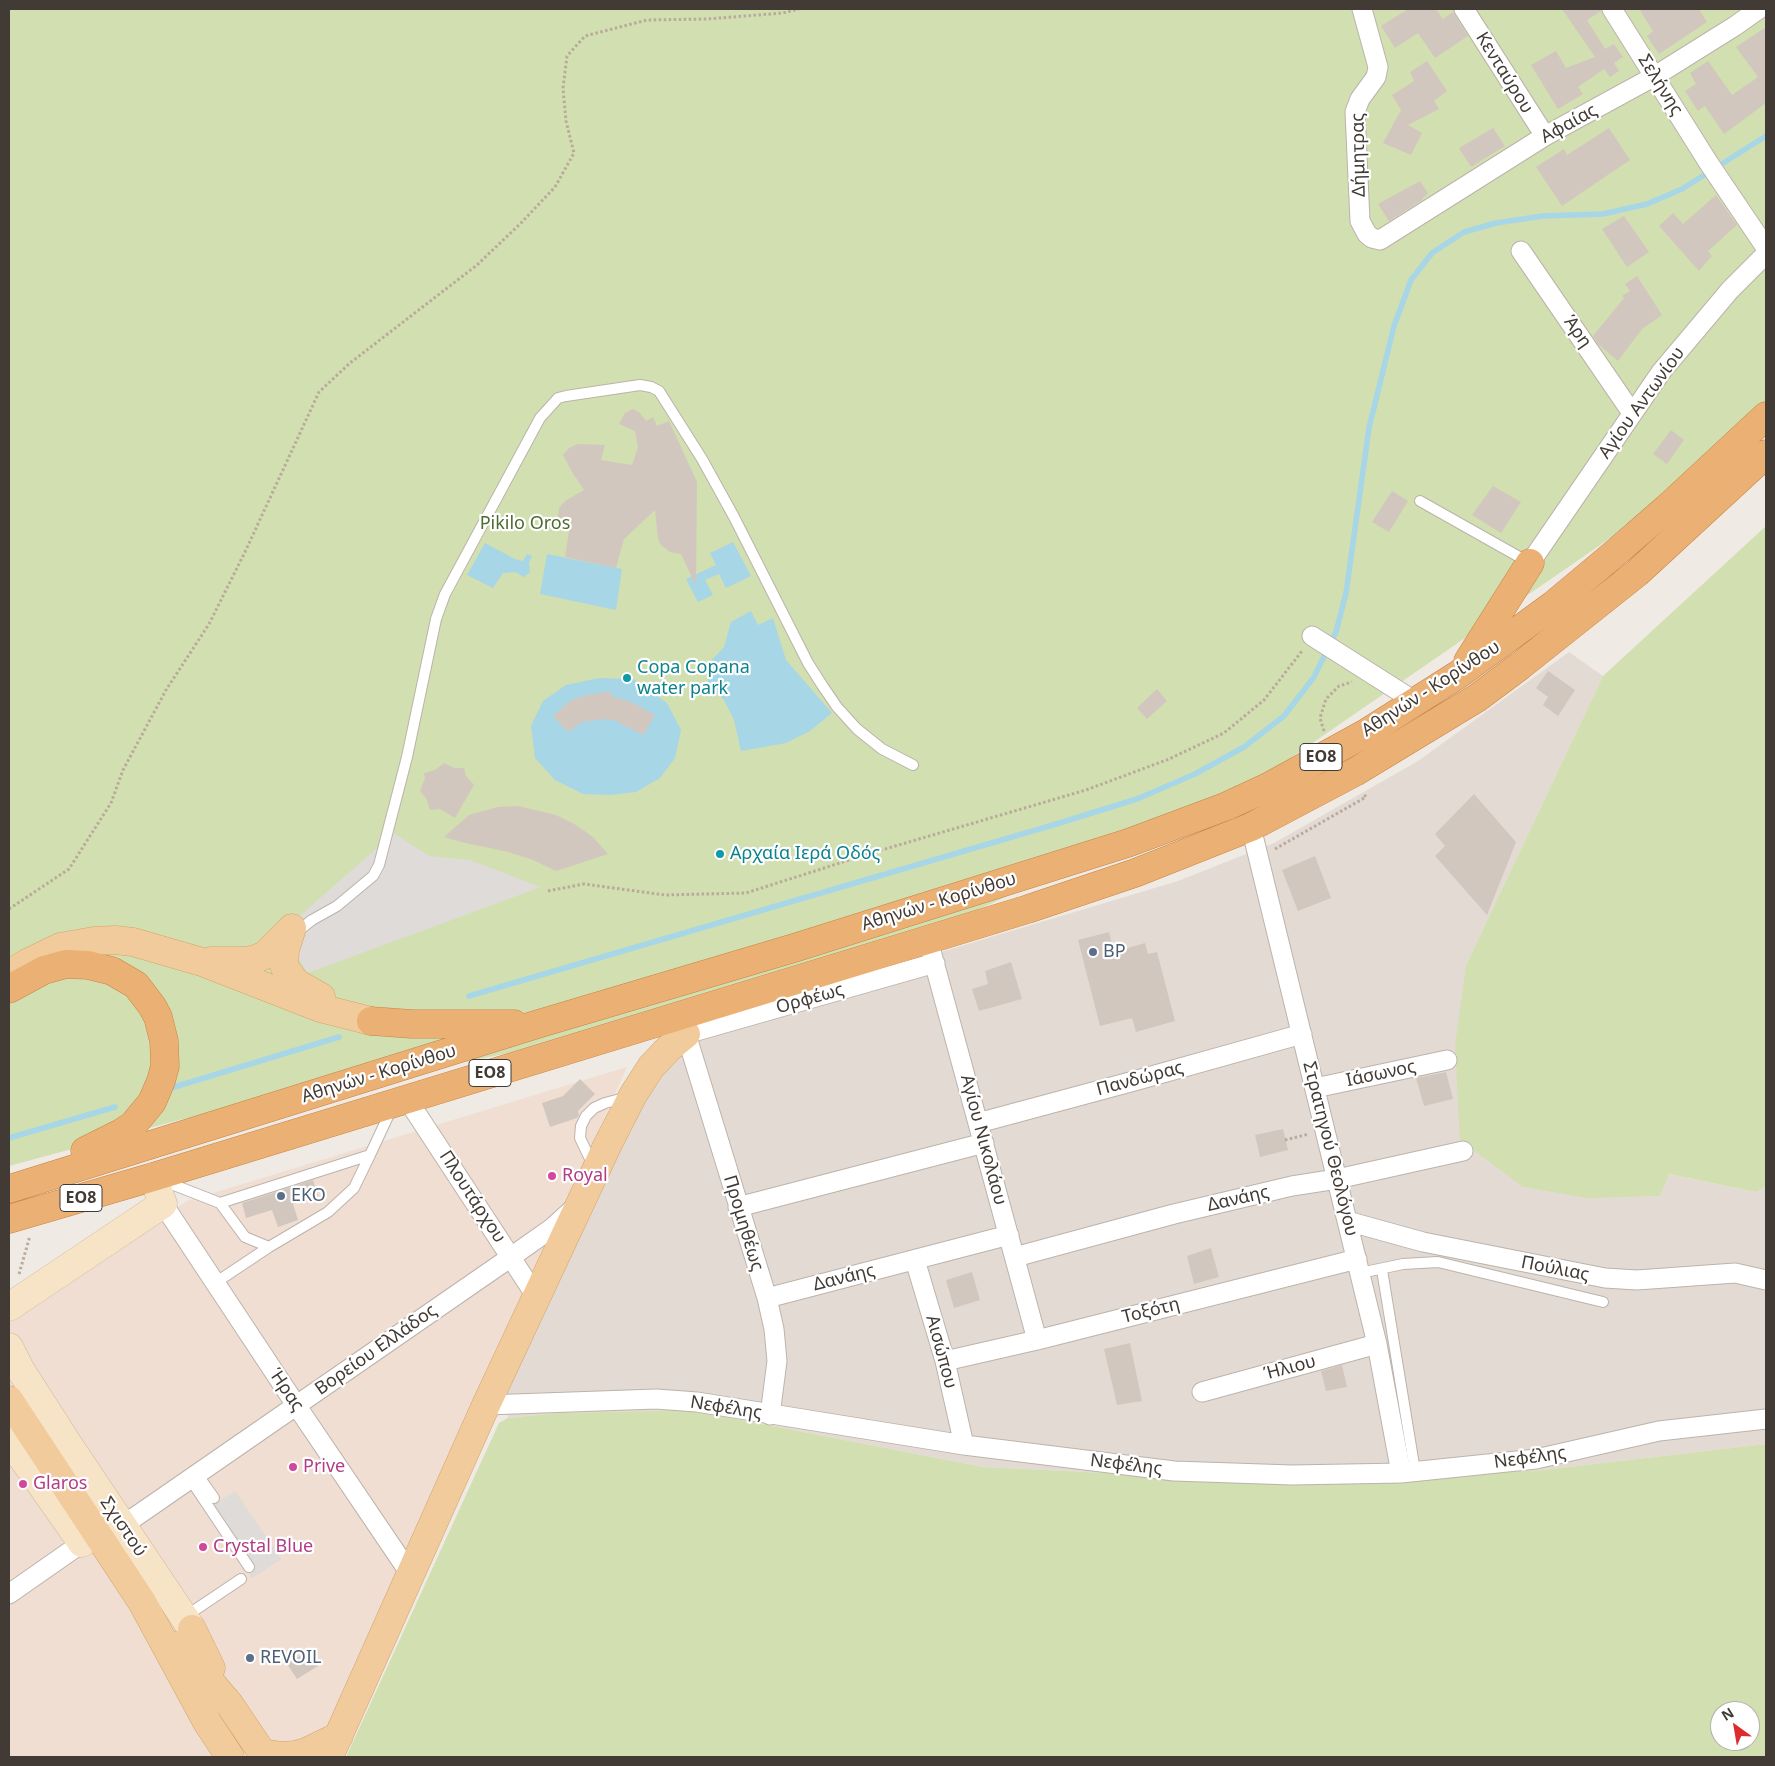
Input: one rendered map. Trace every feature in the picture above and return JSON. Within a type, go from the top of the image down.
[{"type":"highway","name":"Αθηνών - Κορίνθου","points":[[9,1188],[538,1024],[794,948],[1118,846],[1181,824],[1268,787],[1366,733],[1416,702],[1459,674],[1553,605],[1667,508],[1766,416]]},
{"type":"highway","name":"Αθηνών - Κορίνθου","points":[[9,1219],[826,972],[931,952],[1091,889],[1192,852],[1252,827],[1380,757],[1477,698],[1637,573],[1766,454]]},
{"type":"highway","points":[[1459,674],[1530,563]]},
{"type":"highway","points":[[9,989],[44,970],[66,964],[88,965],[112,971],[136,985],[152,1006],[162,1029],[165,1055],[165,1066],[158,1090],[152,1102],[133,1125],[108,1140],[9,1188]]},
{"type":"highway","points":[[686,1034],[826,972]]},
{"type":"highway","points":[[371,1021],[429,1024],[538,1024]]},
{"type":"main road","points":[[202,962],[256,959],[265,955],[292,928]]},
{"type":"main road","points":[[292,928],[285,950],[284,966],[296,983],[371,1021]]},
{"type":"main road","points":[[9,974],[60,947],[94,941],[116,940],[133,942],[202,962],[304,1003],[371,1021]]},
{"type":"main road","points":[[264,1755],[295,1755],[334,1747],[486,1405],[591,1179],[633,1095],[652,1067],[669,1048],[686,1034]]},
{"type":"main road","name":"Σχιστού","points":[[9,1400],[142,1602],[207,1722],[221,1754]]},
{"type":"main road","points":[[82,1543],[207,1722]]},
{"type":"main road","name":"Σχιστού","points":[[142,1602],[230,1705],[264,1755]]},
{"type":"main road","points":[[188,1623],[230,1705]]},
{"type":"street","name":"Δήμητρας","points":[[1362,9],[1378,67],[1376,77],[1360,99],[1355,112],[1360,221],[1367,234],[1372,238],[1380,240]]},
{"type":"street","name":"Κενταύρου","points":[[1464,9],[1545,136]]},
{"type":"street","name":"Σελήνης","points":[[1612,9],[1708,162],[1766,248]]},
{"type":"street","name":"Αφαίας","points":[[1380,240],[1545,136],[1655,76],[1759,9]]},
{"type":"street","name":"Άρη","points":[[1521,251],[1632,413]]},
{"type":"street","name":"Αγίου Αντωνίου","points":[[1530,563],[1661,372],[1730,290],[1766,254]]},
{"type":"street","points":[[1312,636],[1336,649],[1416,702]]},
{"type":"street","name":"Στρατηγού Θεολόγου","points":[[1252,827],[1408,1472]]},
{"type":"street","name":"Ορφέως","points":[[686,1034],[931,952]]},
{"type":"street","name":"Αγίου Νικολάου","points":[[931,952],[1037,1340]]},
{"type":"street","name":"Προμηθέως","points":[[686,1034],[767,1298],[774,1329],[777,1361],[770,1415]]},
{"type":"street","name":"Πανδώρας","points":[[978,1123],[1302,1034]]},
{"type":"street","name":"Ιάσωνος","points":[[1315,1088],[1448,1060]]},
{"type":"street","name":"Πλουτάρχου","points":[[401,1101],[511,1257],[536,1296]]},
{"type":"street","points":[[738,1207],[984,1143]]},
{"type":"street","name":"Δανάης","points":[[1015,1257],[1184,1212],[1292,1186],[1337,1179],[1463,1151]]},
{"type":"street","name":"Ήρας","points":[[153,1177],[163,1204],[411,1575]]},
{"type":"street","points":[[9,1306],[163,1204]]},
{"type":"street","name":"Βορείου Ελλάδος","points":[[122,1526],[511,1257],[552,1228],[579,1204]]},
{"type":"street","name":"Πούλιας","points":[[1347,1221],[1423,1242],[1605,1278],[1637,1280],[1735,1273],[1766,1280]]},
{"type":"street","name":"Δανάης","points":[[767,1298],[1008,1235]]},
{"type":"street","name":"Αισώπου","points":[[915,1260],[945,1361],[964,1445]]},
{"type":"street","name":"Τοξότη","points":[[945,1361],[1358,1266]]},
{"type":"street","name":"Ήλιου","points":[[1202,1392],[1377,1344]]},
{"type":"street","name":"Σχιστού","points":[[9,1347],[20,1369],[122,1526],[188,1623]]},
{"type":"street","name":"Νεφέλης","points":[[486,1405],[656,1399],[697,1402],[964,1445],[1174,1471],[1292,1475],[1408,1472],[1536,1459],[1659,1431],[1766,1419]]},
{"type":"street","points":[[9,1439],[82,1543],[9,1594]]},
{"type":"lane","points":[[292,928],[303,927],[337,906],[373,876],[379,865],[406,758],[436,619],[445,594],[540,418],[558,398],[640,385],[659,391],[734,517],[808,663],[822,685],[837,707],[858,729],[882,749],[913,765]]},
{"type":"lane","points":[[1420,501],[1530,563]]},
{"type":"lane","points":[[215,1283],[328,1212],[354,1188],[370,1155],[401,1101]]},
{"type":"lane","points":[[220,1203],[370,1155]]},
{"type":"lane","points":[[153,1177],[220,1203],[245,1237],[270,1247]]},
{"type":"lane","points":[[1358,1266],[1382,1270],[1403,1264],[1438,1262],[1603,1302]]},
{"type":"lane","points":[[1382,1270],[1408,1472]]},
{"type":"lane","points":[[193,1476],[214,1498]]},
{"type":"lane","points":[[193,1476],[249,1567]]},
{"type":"lane","points":[[188,1623],[241,1579]]},
{"type":"path","points":[[9,909],[69,869],[111,803],[123,770],[157,706],[208,624],[245,552],[319,392],[350,363],[477,264],[521,223],[555,187],[574,153],[566,121],[563,88],[567,56],[585,36],[647,20],[707,19],[783,13],[799,9]]},
{"type":"path","points":[[548,890],[584,884],[665,895],[746,893],[868,854],[1086,790],[1169,759],[1224,733],[1264,700],[1312,636]]},
{"type":"path","points":[[1324,731],[1321,724],[1321,711],[1326,699],[1334,690],[1351,682],[1363,682],[1377,687],[1384,682]]},
{"type":"path","points":[[1259,857],[1293,840],[1366,797],[1363,792]]},
{"type":"path","points":[[1286,1140],[1325,1129]]},
{"type":"path","points":[[9,1306],[38,1211]]},
{"type":"shaded area","points":[[1569,652],[1603,676],[1466,965],[1523,1187],[1587,1197],[1660,1196],[1668,1174],[1756,1192],[1766,1186],[1766,1444],[1544,1470],[1291,1482],[983,1467],[690,1410],[558,1413],[508,1418],[503,1390],[636,1111],[691,1027],[1178,881],[1274,843],[1418,761]]},
{"type":"shaded area","points":[[394,833],[429,856],[470,860],[541,887],[308,973],[290,947],[296,919]]},
{"type":"shaded area","points":[[627,1067],[317,1757],[9,1757],[9,1321],[187,1201]]},
{"type":"shaded area","points":[[235,1491],[281,1559],[252,1578],[206,1510]]},
{"type":"green space","name":"Pikilo Oros","points":[[9,9],[1766,9],[1766,431],[1260,779],[794,995],[179,1120],[9,1166]]},
{"type":"green space","points":[[1766,526],[1766,1186],[1756,1192],[1669,1174],[1660,1196],[1587,1198],[1523,1187],[1460,1140],[1455,1046],[1466,965],[1603,676]]},
{"type":"green space","points":[[690,1410],[983,1467],[1291,1482],[1544,1470],[1766,1444],[1766,1757],[346,1757],[499,1423],[508,1418],[558,1413]]},
{"type":"water","points":[[733,542],[751,576],[726,588],[719,574],[705,580],[713,595],[698,602],[686,579],[716,565],[710,553]]},
{"type":"water","points":[[485,543],[515,559],[523,561],[527,554],[532,556],[529,563],[530,572],[524,577],[515,572],[503,573],[493,588],[467,575]]},
{"type":"water","points":[[547,554],[622,569],[616,610],[540,594]]},
{"type":"water","points":[[751,611],[758,625],[773,618],[786,660],[832,713],[810,731],[786,743],[741,751],[734,720],[724,700],[708,685],[706,666],[724,647],[731,622]]},
{"type":"water","points":[[599,678],[633,679],[667,703],[681,730],[675,758],[660,778],[636,792],[610,795],[583,794],[555,780],[535,758],[531,726],[543,701],[566,685]]},
{"type":"building","points":[[1408,9],[1436,9],[1443,19],[1453,12],[1468,36],[1435,58],[1418,33],[1395,48],[1381,26]]},
{"type":"building","points":[[1562,9],[1601,9],[1601,11],[1587,20],[1605,49],[1614,44],[1623,57],[1614,63],[1619,71],[1610,77],[1604,69],[1578,87],[1583,94],[1558,109],[1531,65],[1556,51],[1566,68],[1595,57]]},
{"type":"building","points":[[1639,9],[1699,9],[1707,22],[1659,54],[1647,36],[1653,31]]},
{"type":"building","points":[[1766,27],[1766,103],[1724,134],[1705,106],[1698,111],[1685,91],[1696,84],[1690,73],[1708,61],[1732,95],[1758,77],[1736,47]]},
{"type":"building","points":[[1427,61],[1447,91],[1434,101],[1439,109],[1408,125],[1422,133],[1411,155],[1383,143],[1401,110],[1392,95],[1414,81],[1410,72]]},
{"type":"building","points":[[1493,128],[1505,146],[1471,167],[1459,148]]},
{"type":"building","points":[[1609,128],[1630,160],[1562,206],[1536,167],[1564,149],[1567,155]]},
{"type":"building","points":[[1420,181],[1428,193],[1422,200],[1389,221],[1378,204]]},
{"type":"building","points":[[1716,195],[1737,225],[1708,251],[1712,256],[1699,271],[1659,226],[1673,213],[1683,224]]},
{"type":"building","points":[[1624,216],[1649,252],[1627,267],[1602,229]]},
{"type":"building","points":[[1637,276],[1662,315],[1642,329],[1618,361],[1598,344],[1593,336],[1624,298],[1622,296],[1630,291],[1625,284]]},
{"type":"building","points":[[633,409],[639,412],[646,421],[653,417],[657,426],[669,421],[697,482],[696,586],[681,554],[670,552],[661,545],[658,539],[655,510],[624,539],[616,568],[565,557],[571,519],[557,526],[559,508],[565,501],[584,490],[563,455],[569,448],[578,444],[605,445],[601,460],[632,465],[638,447],[635,431],[619,424],[625,413]]},
{"type":"building","points":[[1671,430],[1684,440],[1667,464],[1653,454]]},
{"type":"building","points":[[1493,486],[1521,502],[1501,533],[1472,515]]},
{"type":"building","points":[[1392,491],[1408,501],[1389,532],[1372,522]]},
{"type":"building","points":[[1548,671],[1575,690],[1558,716],[1543,705],[1548,697],[1536,688]]},
{"type":"building","points":[[1157,689],[1167,701],[1147,719],[1137,708]]},
{"type":"building","points":[[611,691],[611,696],[631,702],[655,715],[643,735],[614,720],[602,719],[582,722],[568,732],[553,716],[570,701],[583,696]]},
{"type":"building","points":[[444,763],[454,768],[464,768],[466,776],[474,785],[455,818],[440,809],[430,810],[426,798],[420,791],[425,778],[424,773],[435,770]]},
{"type":"building","points":[[1474,794],[1516,842],[1487,915],[1435,856],[1445,846],[1435,834]]},
{"type":"building","points":[[518,806],[556,815],[576,825],[593,837],[608,854],[556,871],[533,860],[508,852],[444,837],[469,815],[498,807]]},
{"type":"building","points":[[1315,856],[1331,898],[1298,911],[1282,870]]},
{"type":"building","points":[[1109,932],[1114,952],[1145,943],[1148,954],[1157,952],[1175,1021],[1136,1032],[1132,1018],[1100,1026],[1078,940]]},
{"type":"building","points":[[1011,962],[1022,999],[979,1011],[972,989],[988,984],[985,971]]},
{"type":"building","points":[[1446,1072],[1453,1099],[1424,1106],[1416,1078]]},
{"type":"building","points":[[580,1079],[595,1094],[578,1111],[579,1115],[577,1118],[550,1127],[542,1103],[563,1096]]},
{"type":"building","points":[[1283,1129],[1288,1150],[1260,1157],[1255,1135]]},
{"type":"building","points":[[313,1180],[318,1196],[293,1204],[298,1220],[278,1227],[272,1210],[246,1218],[242,1203]]},
{"type":"building","points":[[1211,1248],[1219,1277],[1194,1284],[1187,1256]]},
{"type":"building","points":[[972,1272],[980,1300],[954,1308],[946,1280]]},
{"type":"building","points":[[1130,1343],[1142,1401],[1117,1405],[1104,1349]]},
{"type":"building","points":[[1342,1365],[1347,1387],[1326,1391],[1321,1371]]},
{"type":"building","points":[[308,1651],[318,1666],[297,1679],[287,1664]]},
{"type":"waterway","points":[[469,996],[1137,799],[1195,774],[1244,747],[1284,716],[1314,677],[1336,632],[1346,593],[1369,428],[1394,326],[1411,280],[1432,253],[1464,232],[1496,223],[1543,216],[1603,214],[1647,204],[1682,189],[1766,136]]},
{"type":"waterway","points":[[171,1088],[339,1037]]},
{"type":"waterway","points":[[9,1138],[115,1107]]},
{"type":"place","name":"Copa Copana water park","points":[[627,678]]},
{"type":"place","name":"Αρχαία Ιερά Οδός","points":[[720,854]]},
{"type":"place","name":"BP","points":[[1093,952]]},
{"type":"place","name":"Royal","points":[[552,1176]]},
{"type":"place","name":"EKO","points":[[281,1196]]},
{"type":"place","name":"Prive","points":[[293,1467]]},
{"type":"place","name":"Glaros","points":[[23,1484]]},
{"type":"place","name":"Crystal Blue","points":[[203,1547]]},
{"type":"place","name":"REVOIL","points":[[250,1658]]}]
